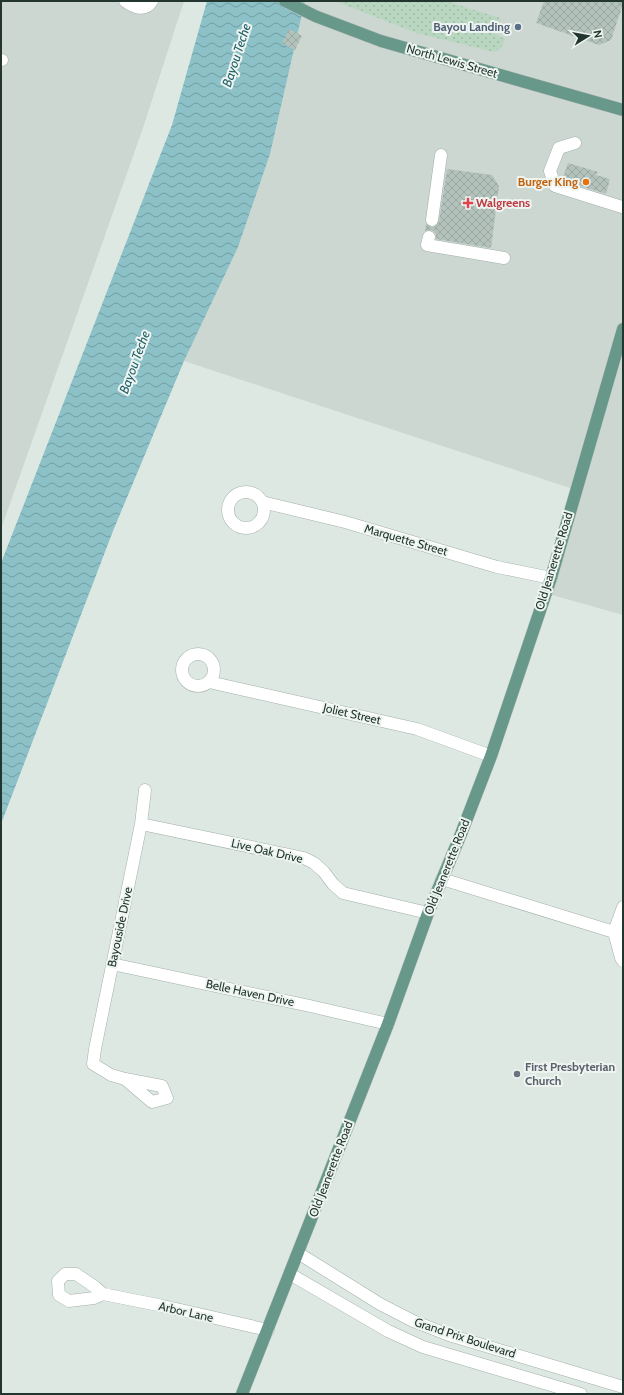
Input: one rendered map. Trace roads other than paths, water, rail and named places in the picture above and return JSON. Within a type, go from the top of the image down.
[{"type":"main road","name":"North Lewis Street","points":[[285,1],[315,16],[381,41],[623,110]]},
{"type":"main road","name":"Old Jeanerette Road","points":[[242,1394],[388,1024],[428,913],[491,756],[551,578],[623,330]]},
{"type":"street","points":[[125,1],[135,7],[140,8],[148,6],[152,1]]},
{"type":"street","points":[[575,143],[559,148],[550,171],[555,186],[622,208]]},
{"type":"street","points":[[432,220],[441,155]]},
{"type":"street","points":[[429,237],[427,245],[504,258]]},
{"type":"street","name":"Marquette Street","points":[[262,502],[345,522],[497,567],[551,578]]},
{"type":"street","name":"Joliet Street","points":[[209,682],[418,729],[491,756]]},
{"type":"street","name":"Bayouside Drive","points":[[125,1079],[111,1075],[93,1064],[141,824],[146,790]]},
{"type":"street","name":"Live Oak Drive","points":[[141,824],[304,858],[314,863],[343,893],[428,913]]},
{"type":"street","points":[[442,879],[619,934]]},
{"type":"street","points":[[623,907],[619,934],[621,958],[623,960]]},
{"type":"street","name":"Belle Haven Drive","points":[[112,964],[303,1004],[388,1024]]},
{"type":"street","name":"Grand Prix Boulevard","points":[[298,1253],[380,1304],[413,1321],[449,1335],[623,1387]]},
{"type":"street","name":"Grand Prix Boulevard","points":[[290,1274],[388,1332],[423,1347],[581,1394]]},
{"type":"street","name":"Arbor Lane","points":[[103,1294],[268,1330]]},
{"type":"water","name":"Bayou Teche","points":[[207,1],[305,1],[270,154],[238,247],[184,361],[113,531],[1,824],[1,563],[172,125]]},
{"type":"place","name":"Bayou Landing","points":[[518,27]]},
{"type":"place","name":"Burger King","points":[[586,182]]},
{"type":"place","name":"Walgreens","points":[[468,203]]},
{"type":"place","name":"First Presbyterian Church","points":[[517,1074]]}]
